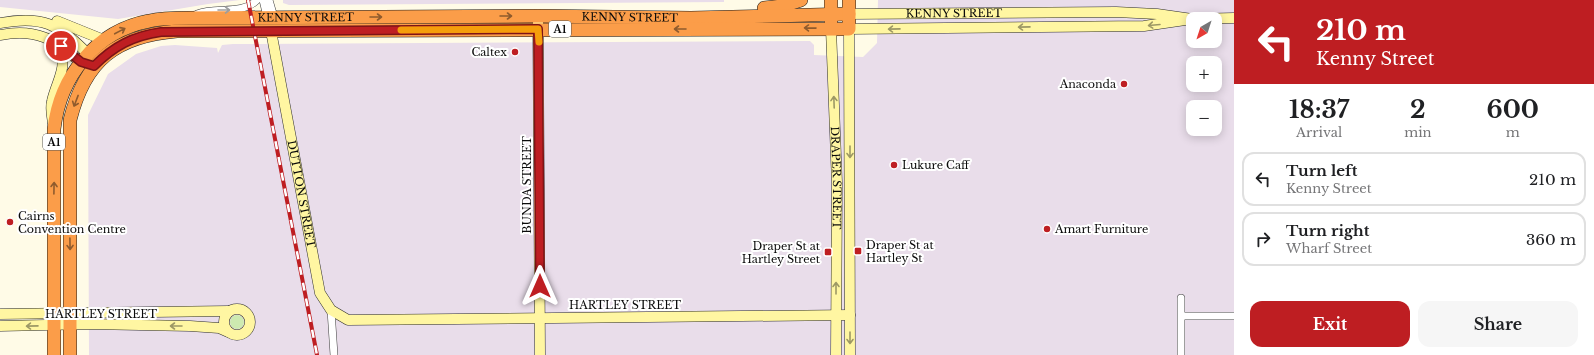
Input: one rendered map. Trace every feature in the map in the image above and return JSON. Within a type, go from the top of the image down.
[{"type":"highway","points":[[691,18],[782,6],[801,0]]},
{"type":"highway","name":"DRAPER STREET","points":[[831,0],[831,29]]},
{"type":"highway","name":"DRAPER STREET","points":[[849,0],[849,30]]},
{"type":"highway","name":"KENNY STREET","points":[[85,58],[104,40],[120,30],[139,23],[163,19],[538,16],[691,18],[849,14]]},
{"type":"highway","name":"DUTTON STREET","points":[[271,17],[271,31]]},
{"type":"highway","name":"KENNY STREET","points":[[94,66],[106,54],[119,45],[146,34],[176,31],[538,29],[849,30]]},
{"type":"highway","points":[[85,58],[94,66]]},
{"type":"highway","name":"A1","points":[[54,355],[54,129],[58,108],[64,89],[85,58]]},
{"type":"highway","name":"A1","points":[[70,355],[69,128],[76,97],[94,66]]},
{"type":"street","points":[[189,18],[208,10],[242,9],[257,0]]},
{"type":"street","name":"DUTTON STREET","points":[[263,0],[271,17]]},
{"type":"street","name":"DUTTON STREET","points":[[269,0],[271,17]]},
{"type":"street","name":"KENNY STREET","points":[[849,14],[1116,12],[1164,14],[1186,18]]},
{"type":"street","name":"BUNDA STREET","points":[[538,16],[540,355]]},
{"type":"street","points":[[0,23],[34,17],[49,18],[104,40]]},
{"type":"street","name":"KENNY STREET","points":[[1222,18],[1234,18]]},
{"type":"street","name":"KENNY STREET","points":[[849,30],[1144,26],[1186,20]]},
{"type":"street","points":[[14,21],[20,27],[44,31],[65,48]]},
{"type":"street","points":[[14,21],[40,21],[56,26],[85,58]]},
{"type":"street","name":"DRAPER STREET","points":[[831,29],[837,183],[836,355]]},
{"type":"street","name":"DRAPER STREET","points":[[849,30],[850,355]]},
{"type":"street","name":"DUTTON STREET","points":[[271,31],[320,293],[331,310],[334,355]]},
{"type":"street","points":[[1,34],[28,33],[49,39],[85,58]]},
{"type":"street","points":[[49,39],[58,49],[64,65],[51,104],[54,129]]},
{"type":"street","points":[[1181,298],[1181,355]]},
{"type":"street","name":"HARTLEY STREET","points":[[0,314],[54,312],[70,318],[219,328],[236,336],[248,330],[250,321],[249,317],[243,310],[234,309],[229,311],[70,318],[54,325],[0,326]]},
{"type":"street","name":"HARTLEY STREET","points":[[331,310],[348,320],[850,315]]},
{"type":"street","points":[[228,332],[224,321],[229,311]]},
{"type":"street","points":[[187,312],[198,319],[201,327]]},
{"type":"street","points":[[1181,316],[1234,316]]},
{"type":"shaded area","points":[[0,0],[240,0],[118,19],[0,7]]},
{"type":"shaded area","points":[[283,0],[724,0],[724,2],[289,5],[283,3]]},
{"type":"shaded area","points":[[878,0],[1234,0],[1234,355],[89,355],[88,115],[108,74],[136,54],[161,46],[175,45],[217,48],[218,53],[222,45],[233,44],[810,41],[814,45],[814,55],[863,57],[877,43]]},
{"type":"green space","points":[[234,315],[240,315],[244,319],[244,325],[240,329],[234,329],[230,325],[230,319]]},
{"type":"railway","points":[[248,0],[317,355]]},
{"type":"slow traffic","points":[[401,30],[538,29],[539,42]]},
{"type":"place","name":"Caltex","points":[[515,52]]},
{"type":"place","name":"Anaconda","points":[[1124,84]]},
{"type":"place","name":"Lukure Caff","points":[[894,165]]},
{"type":"place","name":"Cairns Convention Centre","points":[[10,222]]},
{"type":"place","name":"Amart Furniture","points":[[1047,229]]},
{"type":"place","name":"Draper St at Hartley St","points":[[858,251]]},
{"type":"place","name":"Draper St at Hartley Street","points":[[828,252]]},
{"type":"route","points":[[61,46],[81,62],[94,66],[106,54],[128,40],[146,34],[161,32],[538,29],[540,286]]}]
